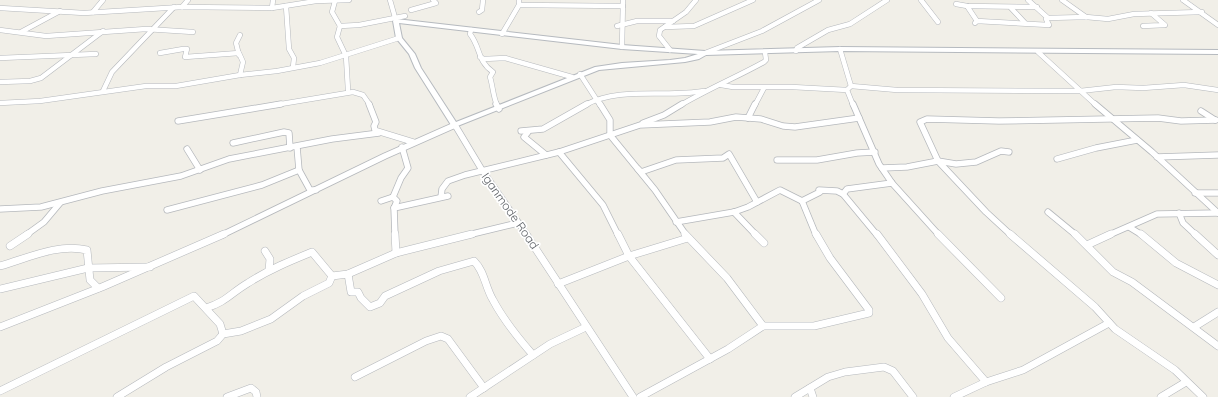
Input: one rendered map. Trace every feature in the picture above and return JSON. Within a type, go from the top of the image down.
[{"type":"street","points":[[93,12],[103,0]]},
{"type":"street","points":[[182,7],[188,0]]},
{"type":"street","points":[[272,8],[273,0]]},
{"type":"street","points":[[0,8],[93,12],[230,5],[272,8],[320,0],[350,0]]},
{"type":"street","points":[[390,0],[396,21]]},
{"type":"street","points":[[411,10],[436,3],[433,0]]},
{"type":"street","points":[[479,12],[482,10],[483,0]]},
{"type":"street","points":[[622,47],[623,0],[631,0]]},
{"type":"street","points":[[670,50],[659,33],[693,7],[696,0]]},
{"type":"street","points":[[665,27],[694,26],[753,0]]},
{"type":"street","points":[[0,327],[154,267],[413,142],[499,109],[572,77],[608,65],[685,60],[700,57],[705,53],[762,31],[819,0]]},
{"type":"street","points":[[796,51],[797,48],[816,36],[850,24],[887,0]]},
{"type":"street","points":[[921,0],[938,22]]},
{"type":"street","points":[[1028,0],[1048,18],[1086,17],[1108,19],[1134,14],[1202,12]]},
{"type":"street","points":[[1062,0],[1086,17]]},
{"type":"street","points":[[1183,0],[1202,12],[1218,25]]},
{"type":"street","points":[[335,1],[332,12],[340,26],[337,39],[346,56],[348,90]]},
{"type":"street","points":[[502,34],[519,2],[623,6]]},
{"type":"street","points":[[956,4],[967,6],[1037,8]]},
{"type":"street","points":[[286,6],[289,49],[294,58],[293,67]]},
{"type":"street","points":[[967,6],[976,22],[1049,25],[1046,19],[1048,18]]},
{"type":"street","points":[[103,91],[112,72],[174,7]]},
{"type":"street","points":[[1011,8],[1025,24]]},
{"type":"street","points":[[24,32],[60,11]]},
{"type":"street","points":[[1143,26],[1165,25],[1151,14]]},
{"type":"street","points":[[396,21],[405,16]]},
{"type":"street","points":[[617,26],[622,24],[656,20],[673,21]]},
{"type":"street","points":[[340,26],[396,21],[502,34],[537,36],[622,47],[705,53],[840,49],[1038,52],[1218,51]]},
{"type":"street","name":"Iganmode Road","points":[[396,21],[400,38],[482,170],[541,256],[633,397]]},
{"type":"street","points":[[0,30],[53,36],[103,31],[182,30],[193,32]]},
{"type":"street","points":[[471,30],[470,34],[474,39],[484,66],[493,72],[490,78],[494,90],[493,97],[499,109]]},
{"type":"street","points":[[0,82],[38,80],[103,31]]},
{"type":"street","points":[[240,35],[236,43],[239,53],[240,74]]},
{"type":"street","points":[[0,103],[40,101],[103,91],[159,85],[176,86],[240,74],[277,71],[320,63],[400,38]]},
{"type":"street","points":[[160,53],[171,54],[182,49],[187,49],[185,57],[206,55],[215,57],[239,53]]},
{"type":"street","points":[[840,49],[849,88],[859,118],[882,168],[892,182],[942,239],[1001,298]]},
{"type":"street","points":[[1115,50],[1218,51]]},
{"type":"street","points":[[441,197],[442,189],[448,182],[482,170],[560,152],[640,125],[664,115],[704,91],[730,81],[764,62],[766,60],[765,52]]},
{"type":"street","points":[[1038,52],[1080,91],[1157,156],[1218,213]]},
{"type":"street","points":[[0,58],[96,54]]},
{"type":"street","points":[[480,57],[484,59],[505,58],[572,77]]},
{"type":"street","points":[[580,74],[611,123],[623,130]]},
{"type":"street","points":[[721,84],[733,87],[764,88],[792,87],[897,90],[1080,91],[1116,87],[1143,88],[1184,85],[1218,90]]},
{"type":"street","points":[[748,118],[764,88]]},
{"type":"street","points":[[178,121],[329,96],[348,90],[360,93],[366,98],[376,122],[374,126],[375,132]]},
{"type":"street","points":[[521,131],[534,132],[555,125],[570,113],[596,100],[642,93],[689,94],[704,91]]},
{"type":"street","points":[[1201,110],[1217,121]]},
{"type":"street","points":[[640,125],[710,122],[731,117],[761,119],[783,126],[795,127],[859,118]]},
{"type":"street","points":[[1203,397],[1175,370],[1109,323],[1095,307],[1031,254],[986,212],[938,161],[920,124],[923,119],[999,121],[1116,120],[1158,118],[1181,121],[1217,121]]},
{"type":"street","points":[[611,123],[610,135],[638,169],[688,238],[727,278],[763,326]]},
{"type":"street","points":[[233,143],[284,132],[289,133],[290,148]]},
{"type":"street","points":[[0,212],[3,208],[41,207],[60,203],[102,190],[168,180],[229,159],[332,139],[375,132],[413,142]]},
{"type":"street","points":[[528,132],[524,137],[546,155]]},
{"type":"street","points":[[1057,159],[1096,148],[1137,140]]},
{"type":"street","points":[[297,147],[299,170],[310,190],[316,190]]},
{"type":"street","points":[[381,201],[393,197],[401,181],[402,173],[408,168],[402,147]]},
{"type":"street","points":[[187,149],[200,170]]},
{"type":"street","points":[[882,168],[907,167],[938,161],[956,164],[976,162],[984,160],[1001,151],[1010,152]]},
{"type":"street","points":[[560,152],[603,205],[629,256],[710,359]]},
{"type":"street","points":[[777,160],[817,160],[857,153],[875,152]]},
{"type":"street","points":[[638,169],[641,172],[676,160],[723,158],[729,154],[757,202]]},
{"type":"street","points":[[1157,156],[1218,155]]},
{"type":"street","points":[[167,210],[262,185],[299,170]]},
{"type":"street","points":[[802,201],[820,192],[819,190],[842,191],[892,182]]},
{"type":"street","points":[[640,397],[710,359],[763,326],[814,326],[869,313],[869,310],[815,235],[807,219],[802,201],[780,190],[734,212],[676,222]]},
{"type":"street","points":[[842,191],[922,294],[948,338],[986,382]]},
{"type":"street","points":[[1195,193],[1218,193]]},
{"type":"street","points":[[394,208],[448,196]]},
{"type":"street","points":[[393,197],[397,201],[394,208],[396,253]]},
{"type":"street","points":[[10,246],[42,225],[52,216],[60,203]]},
{"type":"street","points":[[734,212],[764,243]]},
{"type":"street","points":[[1048,212],[1087,245],[1113,272],[1132,282],[1218,346]]},
{"type":"street","points":[[1179,213],[1183,223],[1218,255]]},
{"type":"street","points":[[1087,245],[1157,214],[1218,213]]},
{"type":"street","points":[[332,276],[348,274],[396,253],[518,223]]},
{"type":"street","points":[[1129,227],[1141,234],[1176,263],[1218,285]]},
{"type":"street","points":[[558,284],[629,256],[688,238]]},
{"type":"street","points":[[0,266],[71,247],[87,250],[90,258],[88,265],[90,282],[98,288]]},
{"type":"street","points":[[265,251],[270,258],[269,270]]},
{"type":"street","points":[[206,308],[220,304],[242,286],[269,270],[312,252],[332,276]]},
{"type":"street","points":[[348,274],[351,292],[358,292],[361,298],[370,307],[380,303],[385,296],[439,271],[474,261],[479,266],[487,282],[492,299],[533,355]]},
{"type":"street","points":[[0,289],[80,270],[88,265],[154,267]]},
{"type":"street","points":[[117,397],[129,393],[166,367],[217,342],[223,334],[241,331],[271,319],[303,296],[323,288],[329,283],[332,276]]},
{"type":"street","points":[[0,391],[194,296],[220,324],[223,334]]},
{"type":"street","points":[[1194,327],[1218,312]]},
{"type":"street","points":[[954,397],[986,382],[1023,370],[1109,323]]},
{"type":"street","points":[[470,397],[550,344],[586,327]]},
{"type":"street","points":[[355,377],[426,341],[441,336],[448,338],[484,388]]},
{"type":"street","points":[[795,397],[824,379],[837,374],[884,367],[893,371],[913,397]]},
{"type":"street","points":[[1161,397],[1186,382]]},
{"type":"street","points":[[227,397],[251,388],[256,392],[257,397]]},
{"type":"street","points":[[810,388],[813,397]]}]
